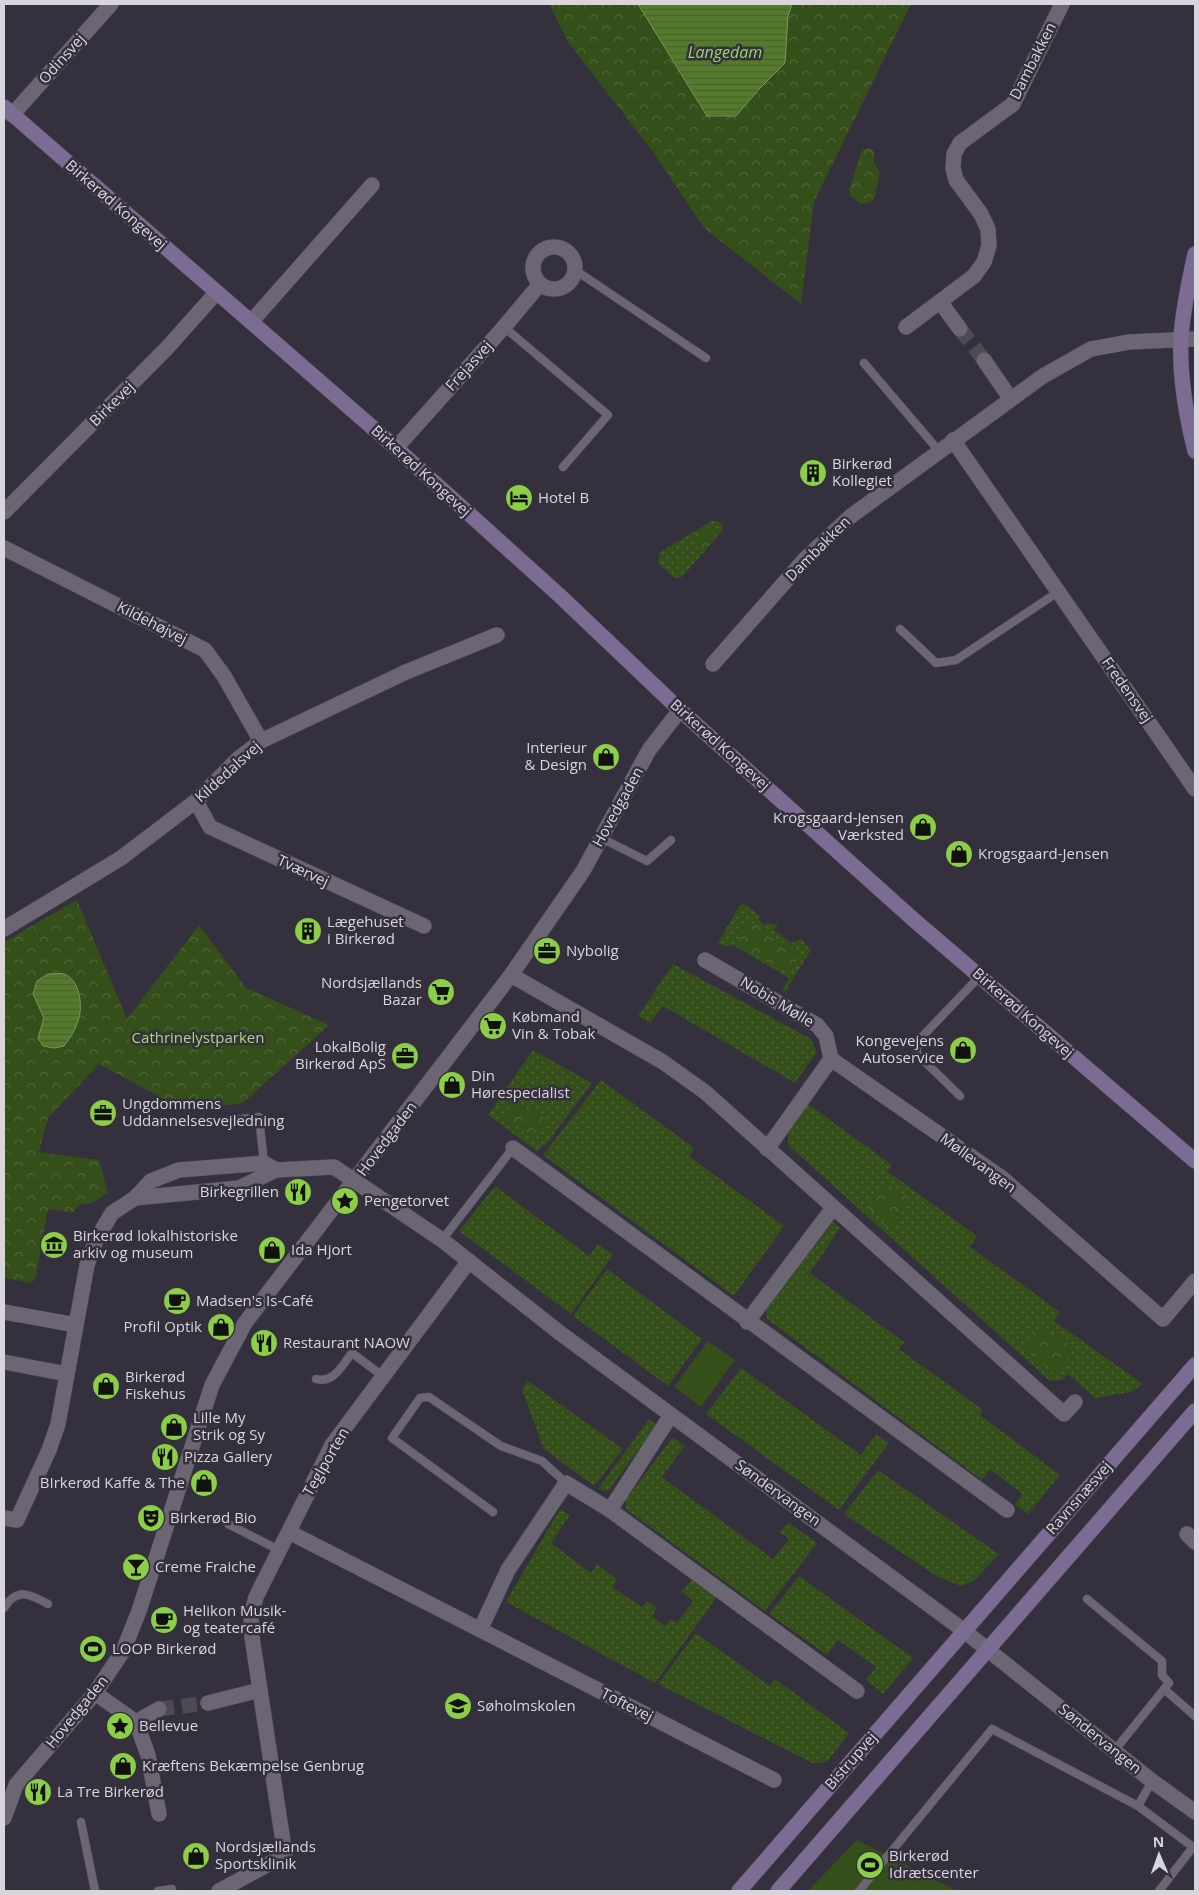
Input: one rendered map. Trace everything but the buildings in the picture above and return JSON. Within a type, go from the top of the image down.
[{"type":"main road","name":"Birkerød Kongevej","points":[[8,111],[396,448],[559,595],[680,710],[980,976],[1195,1161]]},
{"type":"main road","points":[[1195,254],[1184,304],[1188,339],[1185,411],[1195,451]]},
{"type":"main road","name":"Ravnsnæsvej","points":[[963,1630],[1195,1365]]},
{"type":"main road","name":"Ravnsnæsvej","points":[[988,1650],[1195,1411]]},
{"type":"main road","name":"Bistrupvej","points":[[739,1891],[963,1630]]},
{"type":"main road","name":"Bistrupvej","points":[[778,1891],[988,1650]]},
{"type":"street","name":"Odinsvej","points":[[8,111],[111,4]]},
{"type":"street","name":"Dambakken","points":[[906,327],[974,276],[984,262],[989,246],[988,229],[981,214],[956,180],[953,168],[954,154],[960,143],[1013,104],[1062,4]]},
{"type":"street","points":[[251,322],[372,184]]},
{"type":"street","points":[[547,248],[562,248],[568,252],[572,257],[575,270],[570,282],[559,289],[552,289],[540,284],[533,271],[534,263],[541,251],[547,248]]},
{"type":"street","name":"Frejasvej","points":[[396,448],[540,284]]},
{"type":"street","name":"Birkevej","points":[[4,512],[168,348],[216,293]]},
{"type":"street","points":[[941,302],[960,329]]},
{"type":"street","name":"Dambakken","points":[[713,664],[805,559],[851,516],[1010,398],[1043,376],[1091,349],[1129,342],[1188,339]]},
{"type":"street","points":[[984,360],[1010,398]]},
{"type":"street","name":"Fredensvej","points":[[953,440],[1195,789]]},
{"type":"street","name":"Kildehøjvej","points":[[4,548],[205,650],[224,676],[262,741]]},
{"type":"street","name":"Kildedalsvej","points":[[4,929],[121,858],[196,801],[238,759],[262,741],[406,672],[496,635]]},
{"type":"street","name":"Hovedgaden","points":[[4,1818],[16,1785],[94,1694],[123,1651],[139,1611],[212,1385],[245,1323],[356,1181],[511,975],[583,872],[649,750],[680,710]]},
{"type":"street","name":"Tværvej","points":[[196,801],[210,827],[424,926]]},
{"type":"street","name":"Nobis Mølle","points":[[706,960],[817,1026],[826,1036],[831,1059]]},
{"type":"street","points":[[511,975],[662,1062],[705,1092],[1064,1414],[1075,1402]]},
{"type":"street","points":[[767,1149],[831,1059]]},
{"type":"street","name":"Møllevangen","points":[[831,1059],[1002,1178],[1163,1319],[1195,1281]]},
{"type":"street","points":[[513,1148],[747,1322],[1007,1510]]},
{"type":"street","points":[[134,1198],[238,1188],[270,1167]]},
{"type":"street","name":"Søndervangen","points":[[4,1518],[16,1520],[49,1450],[58,1424],[87,1265],[96,1240],[112,1213],[134,1198],[151,1180],[179,1170],[334,1167],[442,1240],[552,1327],[963,1630],[1152,1781],[1195,1812]]},
{"type":"street","points":[[747,1322],[833,1208]]},
{"type":"street","name":"Teglporten","points":[[219,1891],[285,1855],[260,1690],[251,1616],[256,1597],[332,1445],[469,1261]]},
{"type":"street","points":[[4,1312],[76,1325]]},
{"type":"street","points":[[4,1362],[67,1374]]},
{"type":"street","points":[[610,1510],[672,1415]]},
{"type":"street","points":[[480,1630],[508,1570],[566,1483],[610,1510],[857,1691]]},
{"type":"street","name":"Toftevej","points":[[289,1532],[774,1780]]},
{"type":"street","points":[[208,1703],[260,1690]]},
{"type":"street","points":[[94,1694],[136,1722],[148,1755],[160,1814]]},
{"type":"street","points":[[136,1722],[159,1709]]},
{"type":"lane","points":[[575,270],[706,358]]},
{"type":"lane","points":[[504,327],[608,415],[563,467]]},
{"type":"lane","points":[[864,362],[939,450]]},
{"type":"lane","points":[[900,629],[936,663],[956,660],[1058,592]]},
{"type":"lane","points":[[602,838],[647,861],[671,840]]},
{"type":"lane","points":[[960,1096],[917,1054],[917,1042],[980,976]]},
{"type":"lane","points":[[207,1123],[259,1117],[270,1167]]},
{"type":"lane","points":[[442,1240],[513,1148]]},
{"type":"lane","points":[[316,1379],[325,1381],[331,1379],[352,1353],[384,1377]]},
{"type":"lane","points":[[493,1512],[392,1438],[420,1398],[430,1397],[501,1446],[542,1461],[566,1483]]},
{"type":"lane","points":[[228,1524],[279,1550]]},
{"type":"lane","points":[[4,1608],[10,1598],[19,1595],[31,1594],[48,1604]]},
{"type":"lane","points":[[1087,1598],[1162,1661],[1162,1675],[1169,1683],[1114,1751]]},
{"type":"lane","points":[[1164,1689],[1195,1716]]},
{"type":"lane","points":[[858,1891],[992,1728],[1138,1806],[1194,1847],[1159,1891]]},
{"type":"lane","points":[[1138,1806],[1152,1781]]},
{"type":"lane","points":[[81,1822],[95,1891]]},
{"type":"lane","points":[[158,1891],[172,1890]]},
{"type":"green space","points":[[549,4],[911,4],[814,202],[801,304],[704,228],[653,152],[568,42]]},
{"type":"green space","points":[[870,148],[874,152],[874,163],[880,173],[875,196],[870,203],[861,204],[851,197],[849,190],[861,153],[864,149]]},
{"type":"green space","points":[[712,521],[718,521],[722,524],[723,530],[682,577],[674,578],[658,563],[659,553]]},
{"type":"green space","points":[[707,526],[717,537],[703,553],[688,537]]},
{"type":"green space","name":"Cathrinelystparken","points":[[77,900],[127,1019],[199,925],[246,988],[329,1025],[243,1103],[186,1111],[99,1064],[48,1118],[39,1152],[99,1160],[108,1193],[92,1203],[79,1205],[72,1213],[48,1209],[36,1276],[32,1283],[4,1278],[4,942]]},
{"type":"green space","points":[[744,904],[760,916],[758,919],[764,925],[769,923],[778,925],[774,930],[791,943],[801,939],[811,950],[785,992],[782,990],[789,978],[733,945],[726,946],[718,943],[740,905]]},
{"type":"green space","points":[[749,921],[801,954],[788,975],[736,942]]},
{"type":"green space","points":[[673,964],[811,1039],[817,1052],[795,1083],[663,1006],[650,1023],[638,1016]]},
{"type":"green space","points":[[533,1050],[592,1083],[545,1146],[543,1145],[537,1151],[488,1115]]},
{"type":"green space","points":[[601,1080],[694,1148],[689,1156],[784,1226],[734,1296],[543,1155]]},
{"type":"green space","points":[[516,1100],[546,1119],[534,1138],[504,1118]]},
{"type":"green space","points":[[808,1104],[892,1165],[887,1171],[977,1236],[970,1247],[1060,1312],[1054,1321],[1143,1384],[1131,1392],[1095,1398],[1068,1374],[1062,1380],[1050,1381],[788,1145],[788,1132]]},
{"type":"green space","points":[[886,1182],[910,1199],[892,1226],[868,1208]]},
{"type":"green space","points":[[495,1186],[589,1256],[598,1244],[613,1255],[571,1314],[459,1231]]},
{"type":"green space","points":[[833,1222],[840,1228],[810,1273],[904,1342],[899,1349],[983,1410],[980,1415],[1060,1475],[1028,1514],[1015,1505],[1022,1494],[990,1469],[982,1480],[767,1319],[766,1310]]},
{"type":"green space","points":[[607,1269],[702,1339],[668,1386],[573,1316]]},
{"type":"green space","points":[[1042,1326],[1074,1348],[1056,1375],[1022,1346]]},
{"type":"green space","points":[[708,1341],[735,1360],[701,1407],[674,1387]]},
{"type":"green space","points":[[741,1368],[861,1455],[876,1434],[889,1443],[839,1510],[706,1414]]},
{"type":"green space","points":[[528,1381],[623,1449],[594,1486],[544,1449],[522,1390]]},
{"type":"green space","points":[[649,1419],[657,1425],[611,1487],[612,1489],[605,1491],[598,1489]]},
{"type":"green space","points":[[673,1437],[685,1446],[662,1477],[773,1559],[789,1539],[780,1532],[788,1522],[817,1543],[765,1611],[626,1509],[626,1499]]},
{"type":"green space","points":[[878,1470],[999,1554],[974,1581],[961,1586],[938,1577],[844,1514]]},
{"type":"green space","points":[[560,1509],[570,1515],[551,1543],[591,1573],[597,1564],[617,1579],[612,1587],[642,1607],[647,1601],[657,1608],[652,1616],[665,1626],[671,1619],[677,1623],[693,1601],[682,1591],[695,1576],[719,1594],[655,1683],[506,1602]]},
{"type":"green space","points":[[799,1576],[913,1658],[883,1694],[866,1680],[876,1667],[838,1640],[827,1655],[769,1614]]},
{"type":"green space","points":[[696,1633],[770,1686],[775,1679],[849,1733],[827,1762],[812,1763],[658,1684]]},
{"type":"green space","name":"Birkerød Idrætscenter","points":[[857,1840],[957,1891],[808,1891]]},
{"type":"water","name":"Langedam","points":[[638,4],[792,4],[788,16],[785,63],[736,116],[707,116]]},
{"type":"water","points":[[48,974],[66,975],[74,981],[80,1004],[79,1019],[73,1032],[64,1046],[54,1048],[43,1046],[38,1038],[44,1018],[33,994],[37,981]]},
{"type":"tunnel","points":[[960,329],[984,360]]},
{"type":"tunnel","points":[[159,1709],[208,1703]]},
{"type":"place","name":"Birkerød Kollegiet","points":[[813,473]]},
{"type":"place","name":"Hotel B","points":[[519,498]]},
{"type":"place","name":"Interieur & Design","points":[[606,757]]},
{"type":"place","name":"Krogsgaard-Jensen Værksted","points":[[923,827]]},
{"type":"place","name":"Krogsgaard-Jensen","points":[[959,854]]},
{"type":"place","name":"Lægehuset i Birkerød","points":[[308,931]]},
{"type":"place","name":"Nybolig","points":[[547,951]]},
{"type":"place","name":"Nordsjællands Bazar","points":[[441,992]]},
{"type":"place","name":"Købmand Vin & Tobak","points":[[493,1026]]},
{"type":"place","name":"Kongevejens Autoservice","points":[[963,1050]]},
{"type":"place","name":"LokalBolig Birkerød ApS","points":[[405,1056]]},
{"type":"place","name":"Din Hørespecialist","points":[[452,1085]]},
{"type":"place","name":"Ungdommens Uddannelsesvejledning","points":[[103,1113]]},
{"type":"place","name":"Birkegrillen","points":[[298,1192]]},
{"type":"place","name":"Pengetorvet","points":[[345,1201]]},
{"type":"place","name":"Birkerød lokalhistoriske arkiv og museum","points":[[54,1245]]},
{"type":"place","name":"Ida Hjort","points":[[272,1250]]},
{"type":"place","name":"Madsen's Is-Café","points":[[177,1301]]},
{"type":"place","name":"Profil Optik","points":[[221,1327]]},
{"type":"place","name":"Restaurant NAOW","points":[[264,1343]]},
{"type":"place","name":"Birkerød Fiskehus","points":[[106,1386]]},
{"type":"place","name":"Lille My Strik og Sy","points":[[174,1427]]},
{"type":"place","name":"Pizza Gallery","points":[[165,1457]]},
{"type":"place","name":"BIrkerød Kaffe & The","points":[[204,1483]]},
{"type":"place","name":"Birkerød Bio","points":[[151,1518]]},
{"type":"place","name":"Creme Fraiche","points":[[136,1567]]},
{"type":"place","name":"Helikon Musik- og teatercafé","points":[[164,1620]]},
{"type":"place","name":"LOOP Birkerød","points":[[93,1649]]},
{"type":"place","name":"Søholmskolen","points":[[458,1706]]},
{"type":"place","name":"Bellevue","points":[[120,1726]]},
{"type":"place","name":"Kræftens Bekæmpelse Genbrug","points":[[123,1766]]},
{"type":"place","name":"La Tre Birkerød","points":[[38,1792]]},
{"type":"place","name":"Nordsjællands Sportsklinik","points":[[196,1856]]},
{"type":"place","name":"Birkerød Idrætscenter","points":[[870,1865]]}]
